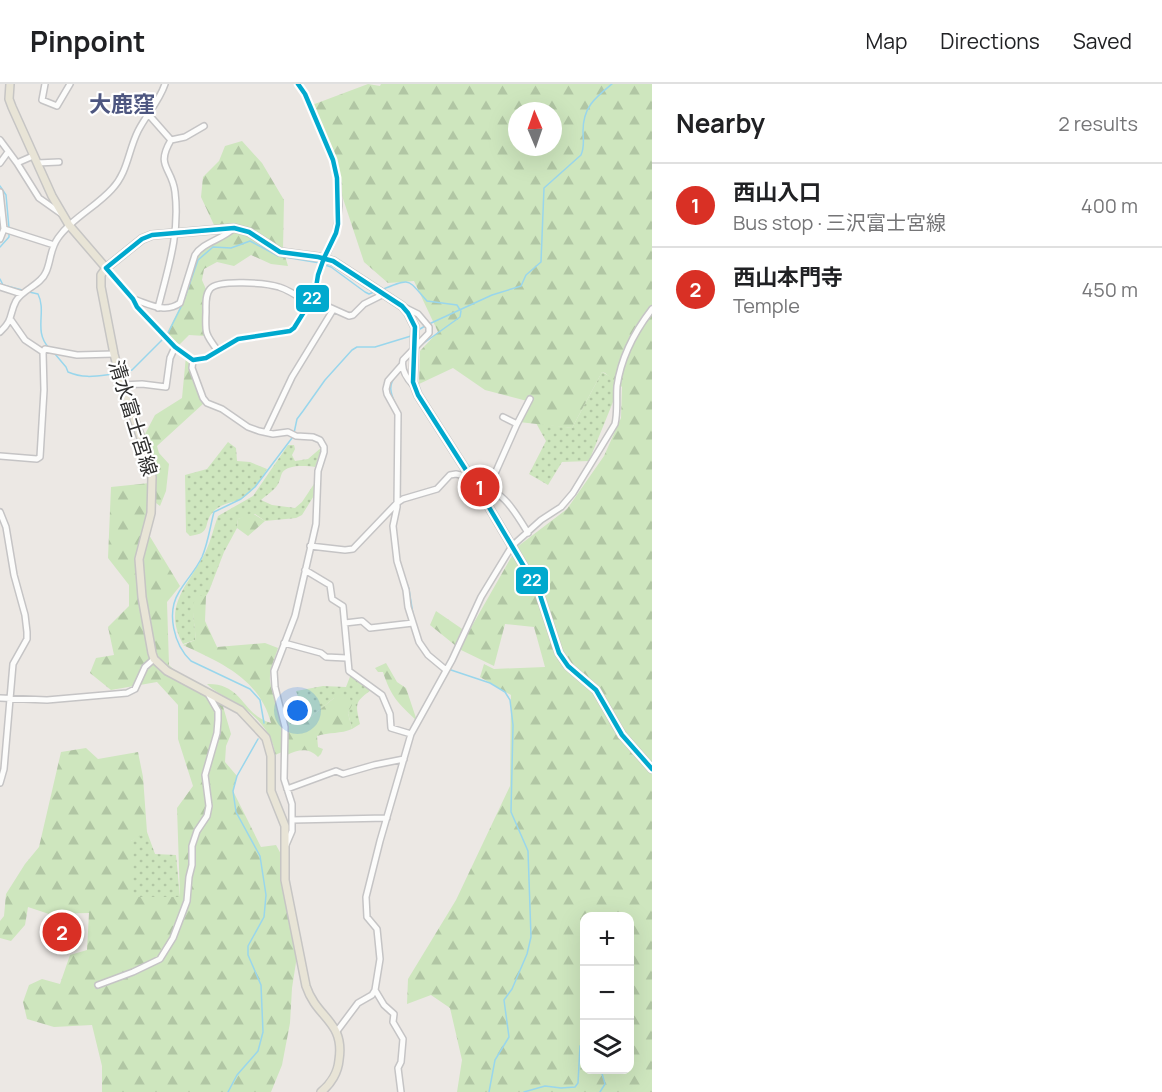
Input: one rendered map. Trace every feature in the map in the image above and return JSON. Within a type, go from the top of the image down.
[{"type":"main road","points":[[10,84],[9,99],[35,160],[69,225],[106,268],[142,239],[152,235],[234,228],[249,232],[280,252],[333,261],[402,306],[415,327],[415,387],[539,592],[559,653],[568,666],[596,690],[622,735],[652,769]]},
{"type":"main road","name":"清水富士宮線","points":[[106,268],[101,275],[101,287],[114,354],[122,385],[142,439],[153,483],[152,513],[139,559],[143,607],[154,659]]},
{"type":"main road","points":[[154,659],[167,671],[240,710],[266,738],[271,762],[271,791],[284,818],[285,880],[306,986],[316,1007],[337,1031],[341,1048],[339,1065],[327,1087],[321,1092]]},
{"type":"street","points":[[45,84],[42,100],[57,106],[70,84]]},
{"type":"street","points":[[0,332],[10,320],[17,300],[46,272],[54,245],[69,225],[106,196],[123,176],[137,133],[161,97],[165,84]]},
{"type":"street","points":[[106,268],[165,337],[193,360],[206,358],[238,339],[290,331],[315,294],[318,275],[338,224],[337,178],[333,160],[305,94],[298,84]]},
{"type":"street","points":[[149,115],[171,140]]},
{"type":"street","points":[[158,308],[177,232],[175,192],[165,168],[164,152],[171,140],[185,137],[204,126]]},
{"type":"street","points":[[0,140],[39,198],[65,216]]},
{"type":"street","points":[[0,163],[8,152]]},
{"type":"street","points":[[17,163],[35,160],[59,162]]},
{"type":"street","points":[[0,192],[4,229],[0,239]]},
{"type":"street","points":[[133,299],[166,309],[180,303],[198,250],[227,235],[234,228]]},
{"type":"street","points":[[4,229],[54,245]]},
{"type":"street","points":[[218,351],[207,336],[205,328],[207,297],[213,286],[234,282],[271,285],[350,316],[381,292]]},
{"type":"street","points":[[0,287],[22,294]]},
{"type":"street","points":[[402,306],[413,310],[427,325],[429,333],[406,355],[402,365],[388,381],[386,390],[398,414],[397,503],[393,526],[397,561],[413,623],[423,650],[448,668]]},
{"type":"street","points":[[337,1031],[358,1003],[372,995],[375,990],[380,960],[377,929],[367,917],[366,897],[411,734],[448,668],[481,597],[512,546],[541,520],[561,507],[573,493],[615,424],[617,387],[622,365],[634,335],[652,309]]},
{"type":"street","points":[[266,432],[292,377],[333,310]]},
{"type":"street","points":[[10,320],[26,340],[43,352]]},
{"type":"street","points":[[122,385],[142,384],[166,387],[170,358],[175,347]]},
{"type":"street","points":[[43,352],[45,349],[77,355],[114,354]]},
{"type":"street","points":[[0,456],[37,459],[40,457],[44,390],[43,352]]},
{"type":"street","points":[[193,360],[192,368],[207,403],[222,409],[248,427],[273,434],[288,432],[296,436],[313,437],[320,440],[324,447],[318,471],[316,524],[295,616],[274,671],[285,727],[284,779],[292,804],[291,837],[286,845]]},
{"type":"street","points":[[402,365],[415,387]]},
{"type":"street","points":[[489,487],[530,399]]},
{"type":"street","points":[[503,417],[517,424]]},
{"type":"street","points":[[310,546],[353,549],[397,503],[437,489],[450,475],[456,474],[489,487],[517,512],[528,533]]},
{"type":"street","points":[[0,512],[8,537],[27,632],[27,639],[13,664],[4,769],[0,783]]},
{"type":"street","points":[[0,540],[8,537]]},
{"type":"street","points":[[304,570],[330,585],[332,599],[343,606],[349,671],[382,695],[390,714],[392,728],[411,734]]},
{"type":"street","points":[[345,623],[362,621],[370,628],[413,623]]},
{"type":"street","points":[[284,643],[321,653],[326,657],[346,658]]},
{"type":"street","points":[[0,699],[47,700],[128,693],[135,689],[145,667],[154,659]]},
{"type":"street","points":[[98,985],[160,959],[173,938],[187,901],[192,846],[197,831],[207,816],[209,806],[205,776],[218,733],[218,711],[207,692]]},
{"type":"street","points":[[271,762],[284,757]]},
{"type":"street","points":[[286,789],[336,771],[343,774],[404,759]]},
{"type":"street","points":[[292,820],[387,818]]},
{"type":"street","points":[[375,990],[384,1005],[394,1014],[393,1022],[403,1039],[401,1062],[398,1068],[401,1092]]},
{"type":"green space","points":[[368,84],[380,86],[381,84],[652,84],[652,1092],[457,1092],[462,1060],[450,1008],[431,995],[407,1004],[408,979],[456,900],[510,786],[511,695],[480,677],[484,664],[494,669],[545,667],[534,627],[505,624],[494,666],[461,650],[430,625],[436,611],[468,633],[517,547],[567,509],[604,456],[621,418],[622,387],[602,372],[572,428],[519,422],[531,402],[485,390],[453,368],[419,384],[420,351],[438,332],[414,281],[388,283],[364,262],[312,105]]},
{"type":"green space","points":[[242,141],[262,163],[284,200],[283,249],[288,266],[271,264],[251,255],[234,266],[217,262],[204,269],[202,280],[208,294],[205,336],[189,335],[178,346],[165,337],[181,305],[195,255],[231,228],[214,225],[201,197],[203,177],[219,161],[225,146]]},
{"type":"green space","points":[[186,356],[204,403],[157,446],[159,453],[169,464],[166,491],[160,506],[156,503],[156,469],[144,436],[155,415],[182,398]]},
{"type":"green space","points":[[602,372],[618,381],[613,402],[589,461],[562,462],[548,485],[529,474],[546,441],[536,423],[572,428]]},
{"type":"green space","points":[[228,442],[236,448],[237,461],[250,462],[267,469],[251,492],[243,498],[216,509],[202,533],[190,536],[186,532],[185,475],[207,469]]},
{"type":"green space","points":[[288,445],[294,445],[292,455],[295,461],[308,459],[322,447],[315,467],[288,468],[282,473],[276,487],[261,500],[272,505],[295,508],[302,502],[316,481],[315,494],[302,515],[296,518],[265,521],[255,514],[238,519],[237,528],[224,552],[209,591],[206,596],[198,596],[195,601],[193,612],[195,640],[183,644],[177,630],[176,606],[206,551],[218,516],[253,496]]},
{"type":"green space","points":[[150,483],[146,530],[180,586],[167,602],[169,665],[196,691],[222,703],[231,734],[226,746],[225,762],[237,776],[233,791],[261,847],[276,845],[282,856],[281,884],[297,956],[290,1023],[282,1065],[271,1092],[102,1092],[102,1066],[92,1025],[54,1027],[27,1019],[23,1002],[29,985],[42,979],[60,984],[70,955],[87,950],[89,913],[49,914],[28,907],[25,925],[11,941],[0,938],[0,921],[4,916],[6,894],[39,847],[61,752],[86,748],[98,759],[138,752],[143,777],[147,832],[131,841],[131,897],[180,897],[177,808],[193,786],[178,739],[178,705],[157,682],[111,690],[90,673],[96,658],[114,655],[108,627],[129,606],[129,585],[108,558],[111,487]]},
{"type":"green space","points":[[252,513],[265,521],[248,536],[237,528],[238,519]]},
{"type":"green space","points":[[197,596],[206,596],[205,621],[217,647],[265,643],[278,648],[271,668],[270,681],[283,725],[282,752],[275,755],[271,738],[253,716],[239,704],[218,693],[207,684],[219,685],[228,689],[261,719],[271,723],[258,694],[248,683],[211,658],[183,645],[195,640],[193,606]]},
{"type":"green space","points":[[386,663],[397,682],[406,688],[417,721],[396,699],[383,672],[378,672],[375,668]]},
{"type":"green space","points":[[351,674],[371,690],[359,700],[357,712],[360,724],[352,729],[348,713],[351,705],[334,698],[307,720],[287,726],[285,718],[303,711],[296,691],[323,686],[346,687]]},
{"type":"green space","points":[[342,696],[350,698],[352,705],[348,713],[352,729],[317,736],[318,747],[323,749],[318,757],[303,750],[287,755],[287,726],[307,720],[334,698]]},
{"type":"green space","points":[[147,832],[155,854],[176,855],[180,897],[131,897],[131,841]]},
{"type":"waterway","points":[[429,324],[492,295],[521,286],[526,275],[541,262],[544,188],[581,155],[585,116],[588,109],[595,99],[612,84]]},
{"type":"waterway","points":[[0,186],[6,195],[9,228]]},
{"type":"waterway","points":[[0,247],[9,237],[9,233]]},
{"type":"waterway","points":[[184,300],[198,260],[213,247],[231,248],[250,241],[278,256],[320,263]]},
{"type":"waterway","points":[[325,265],[365,292],[369,294],[374,292]]},
{"type":"waterway","points":[[0,279],[3,285],[22,290]]},
{"type":"waterway","points":[[381,290],[398,283],[408,282],[427,301],[457,305],[460,310]]},
{"type":"waterway","points":[[29,292],[38,294],[42,335],[49,348]]},
{"type":"waterway","points":[[167,335],[182,305]]},
{"type":"waterway","points":[[421,345],[460,317],[461,311]]},
{"type":"waterway","points":[[420,329],[425,326]]},
{"type":"waterway","points":[[294,433],[297,419],[325,380],[352,350],[357,347],[375,347],[411,336]]},
{"type":"waterway","points":[[123,372],[132,370],[163,339]]},
{"type":"waterway","points":[[55,354],[68,372],[80,376],[114,374]]},
{"type":"waterway","points":[[395,403],[391,388],[397,375]]},
{"type":"waterway","points":[[264,723],[260,700],[250,689],[191,661],[185,654],[176,638],[173,609],[179,592],[202,557],[214,512],[241,499],[255,487],[292,438]]},
{"type":"waterway","points":[[406,581],[413,614]]},
{"type":"waterway","points":[[448,669],[490,683],[505,692],[510,700],[513,725],[511,812],[528,851],[531,937],[527,954],[512,989],[504,1000],[509,1037],[495,1060],[489,1092]]},
{"type":"waterway","points":[[228,1092],[237,1075],[258,1051],[263,1032],[261,985],[248,955],[248,946],[264,917],[266,895],[260,856],[236,812],[233,791],[237,776],[258,739]]},
{"type":"waterway","points":[[524,1092],[545,1086],[575,1087],[578,1083],[580,1046]]},
{"type":"waterway","points":[[600,1092],[605,1084],[602,1074]]},
{"type":"transit line","name":"22","points":[[298,84],[305,94],[333,160],[337,178],[338,224],[336,233],[324,258],[318,275],[315,294],[294,328],[290,331],[238,339],[206,358],[193,360],[175,347],[137,307],[133,299],[106,268],[142,239],[152,235],[234,228],[249,232],[280,252],[318,257],[333,261],[402,306],[415,327],[413,382],[418,395],[480,492],[539,592],[559,653],[568,666],[596,690],[622,735],[652,769]]},
{"type":"place","name":"西山入口","points":[[480,487]]},
{"type":"place","name":"西山本門寺","points":[[62,932]]},
{"type":"district","name":"大鹿窪","points":[[122,104]]}]
